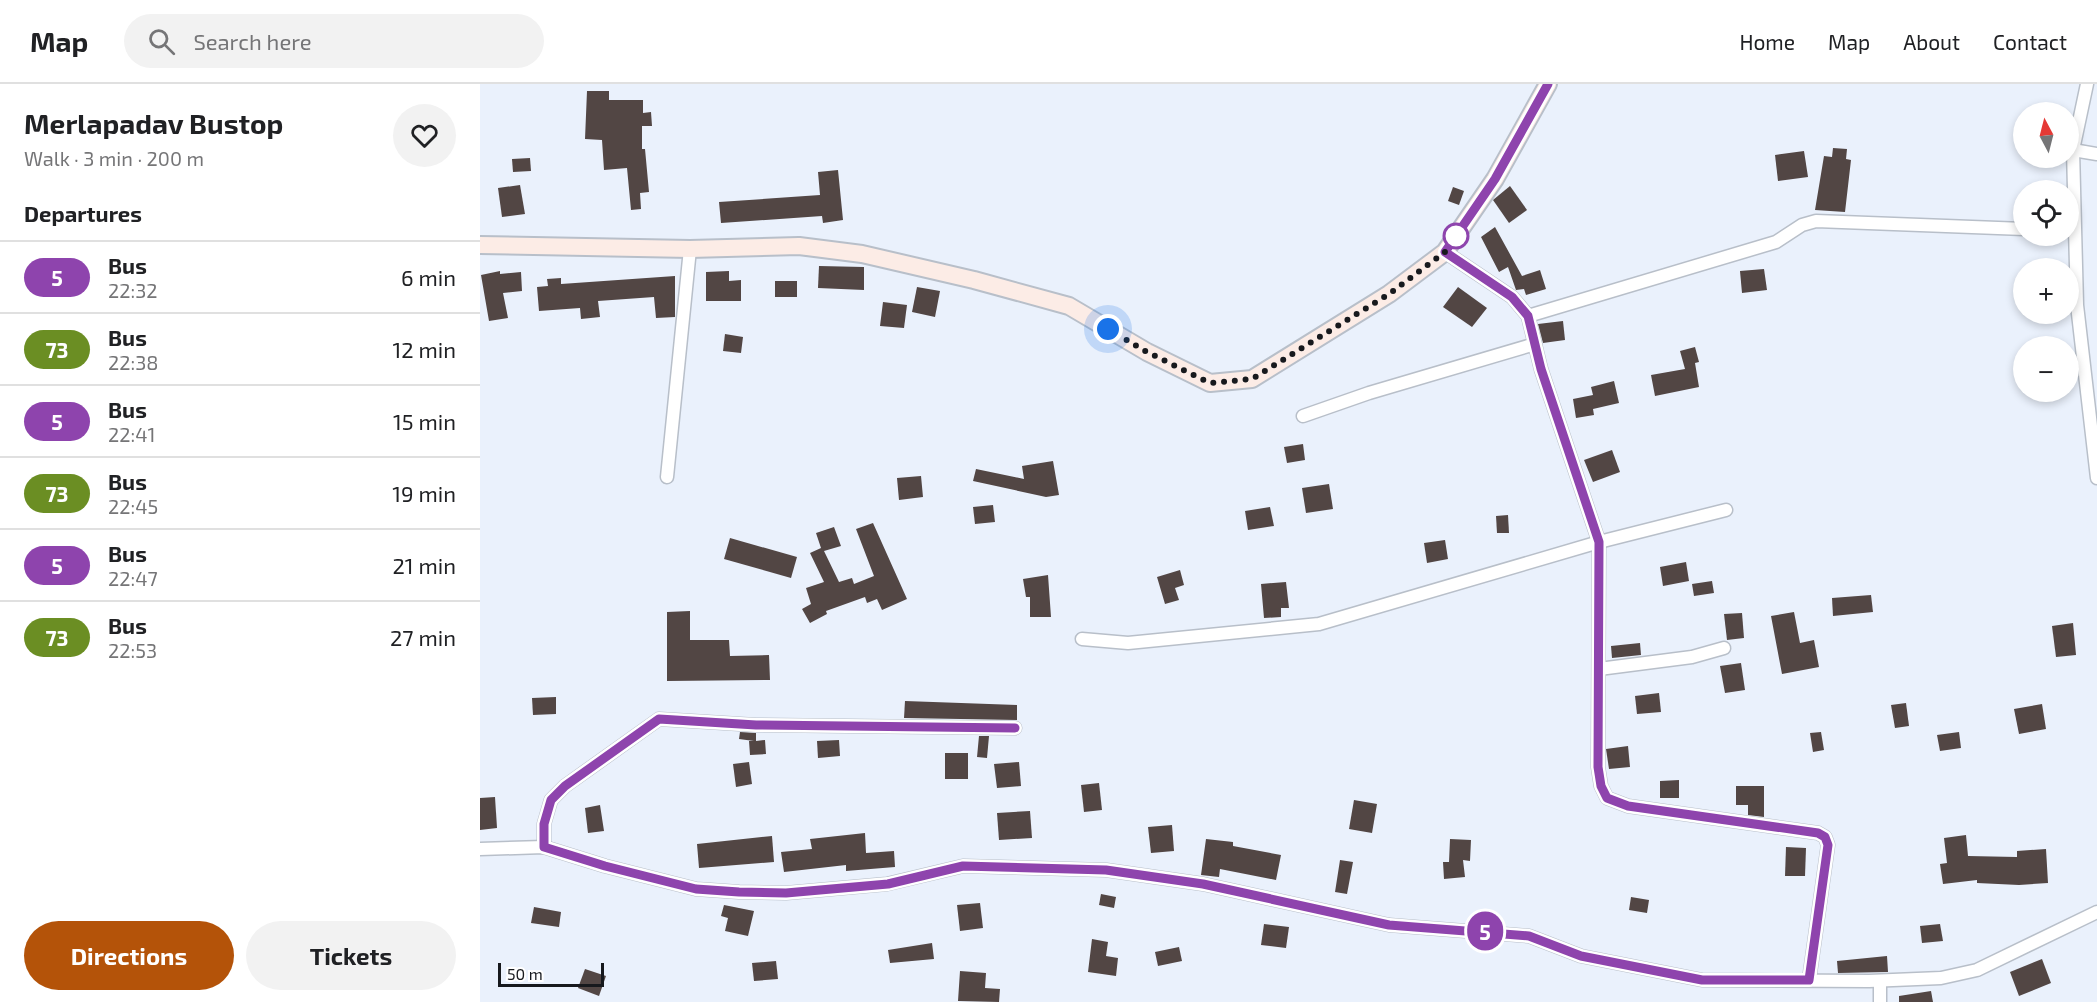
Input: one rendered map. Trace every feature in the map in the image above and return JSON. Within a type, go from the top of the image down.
[{"type":"main road","points":[[480,245],[690,249],[799,246],[862,254],[974,280],[1069,306],[1147,352],[1210,383],[1252,379],[1389,294],[1445,252],[1495,179],[1548,84]]},
{"type":"street","points":[[2079,122],[2087,84]]},
{"type":"street","points":[[2079,151],[2097,154]]},
{"type":"street","points":[[1528,316],[1776,242],[1802,225],[1816,221],[2013,229]]},
{"type":"street","points":[[2073,246],[2077,305],[2097,478]]},
{"type":"street","points":[[667,477],[690,249]]},
{"type":"street","points":[[1445,252],[1512,297],[1528,316],[1541,369],[1599,542],[1598,767],[1601,786],[1607,798],[1628,806],[1818,833],[1825,837],[1828,845],[1809,980]]},
{"type":"street","points":[[1303,416],[1369,393],[1535,344]]},
{"type":"street","points":[[1082,639],[1128,643],[1319,624],[1599,542],[1726,510]]},
{"type":"street","points":[[1599,669],[1692,657],[1724,648]]},
{"type":"street","points":[[544,847],[544,824],[551,800],[565,786],[659,719],[756,725],[1015,728]]},
{"type":"street","points":[[480,849],[544,847],[605,866],[696,889],[739,892],[786,893],[888,884],[963,866],[1106,870],[1203,884],[1389,925],[1529,936],[1581,956],[1702,980],[1880,981],[1941,978],[1977,970],[2097,912]]},
{"type":"street","points":[[1880,981],[1880,1002]]},
{"type":"building","points":[[587,91],[609,91],[609,100],[643,100],[643,113],[651,112],[652,126],[642,126],[642,149],[645,149],[649,192],[640,193],[641,209],[631,210],[627,168],[604,170],[602,140],[585,139]]},
{"type":"building","points":[[1833,148],[1847,149],[1846,159],[1851,160],[1845,212],[1815,210],[1824,156],[1832,157]]},
{"type":"building","points":[[1804,151],[1808,177],[1778,181],[1775,155]]},
{"type":"building","points":[[530,158],[531,171],[513,172],[512,159]]},
{"type":"building","points":[[838,170],[843,220],[823,223],[822,216],[721,223],[719,202],[820,195],[818,172]]},
{"type":"building","points":[[520,185],[525,214],[502,217],[498,188]]},
{"type":"building","points":[[1510,186],[1527,210],[1509,223],[1493,200]]},
{"type":"building","points":[[1453,187],[1464,191],[1459,205],[1448,201]]},
{"type":"building","points":[[1495,227],[1522,276],[1540,270],[1546,289],[1526,295],[1524,289],[1516,290],[1508,267],[1499,272],[1481,237]]},
{"type":"building","points":[[819,266],[864,267],[864,290],[818,288]]},
{"type":"building","points":[[1764,269],[1767,290],[1742,293],[1740,271]]},
{"type":"building","points":[[500,271],[500,274],[521,272],[522,291],[503,293],[508,318],[489,321],[481,275]]},
{"type":"building","points":[[729,271],[729,281],[741,280],[741,301],[706,301],[706,272]]},
{"type":"building","points":[[675,276],[675,317],[656,318],[654,297],[598,301],[600,317],[581,319],[580,308],[539,311],[537,287],[548,286],[547,279],[561,278],[561,284]]},
{"type":"building","points":[[775,281],[797,281],[797,297],[775,297]]},
{"type":"building","points":[[917,287],[940,291],[935,317],[912,312]]},
{"type":"building","points":[[1458,287],[1487,308],[1472,327],[1443,307]]},
{"type":"building","points":[[883,302],[907,305],[904,328],[880,326]]},
{"type":"building","points":[[1563,321],[1565,340],[1543,343],[1538,324]]},
{"type":"building","points":[[725,334],[743,337],[741,353],[723,351]]},
{"type":"building","points":[[1695,347],[1699,362],[1695,363],[1699,387],[1655,396],[1651,375],[1685,369],[1680,351]]},
{"type":"building","points":[[1614,381],[1619,403],[1593,409],[1594,415],[1576,418],[1573,399],[1593,395],[1591,387]]},
{"type":"building","points":[[1303,444],[1305,460],[1287,463],[1284,447]]},
{"type":"building","points":[[1612,450],[1620,472],[1593,482],[1584,460]]},
{"type":"building","points":[[1053,461],[1059,495],[1046,497],[973,481],[976,469],[1024,479],[1022,466]]},
{"type":"building","points":[[921,476],[923,497],[899,500],[897,478]]},
{"type":"building","points":[[1329,484],[1333,509],[1306,513],[1302,488]]},
{"type":"building","points":[[993,505],[995,522],[975,524],[973,507]]},
{"type":"building","points":[[1270,507],[1274,526],[1248,530],[1245,511]]},
{"type":"building","points":[[1508,515],[1509,533],[1497,533],[1496,516]]},
{"type":"building","points":[[873,523],[907,599],[882,610],[877,599],[867,603],[865,597],[826,611],[827,614],[810,623],[802,609],[811,604],[806,588],[824,582],[810,553],[821,548],[816,533],[834,527],[841,546],[824,551],[839,582],[852,578],[854,584],[874,576],[856,529]]},
{"type":"building","points":[[730,538],[797,557],[791,578],[724,559]]},
{"type":"building","points":[[1445,540],[1448,559],[1427,563],[1424,543]]},
{"type":"building","points":[[1686,562],[1689,581],[1663,586],[1660,567]]},
{"type":"building","points":[[1180,570],[1184,585],[1175,588],[1179,600],[1165,604],[1157,577]]},
{"type":"building","points":[[1048,575],[1051,617],[1030,617],[1030,597],[1026,597],[1023,579]]},
{"type":"building","points":[[1712,581],[1714,593],[1694,596],[1692,584]]},
{"type":"building","points":[[1286,582],[1289,608],[1281,608],[1281,617],[1264,618],[1261,584]]},
{"type":"building","points":[[1871,595],[1873,612],[1833,616],[1832,598]]},
{"type":"building","points":[[690,611],[690,640],[729,640],[730,656],[769,655],[770,680],[667,681],[667,612]]},
{"type":"building","points":[[1794,612],[1800,643],[1814,640],[1819,667],[1782,674],[1771,616]]},
{"type":"building","points":[[1742,613],[1744,638],[1727,640],[1724,614]]},
{"type":"building","points":[[2073,623],[2076,655],[2056,657],[2052,626]]},
{"type":"building","points":[[1640,643],[1641,655],[1612,658],[1611,646]]},
{"type":"building","points":[[1741,663],[1745,690],[1725,693],[1720,666]]},
{"type":"building","points":[[1659,693],[1661,712],[1637,714],[1635,696]]},
{"type":"building","points":[[556,697],[556,714],[533,715],[532,698]]},
{"type":"building","points":[[905,701],[1017,705],[1017,720],[904,718]]},
{"type":"building","points":[[1906,703],[1909,726],[1895,728],[1891,705]]},
{"type":"building","points":[[2042,704],[2046,729],[2019,734],[2014,709]]},
{"type":"building","points":[[740,732],[756,733],[756,741],[765,740],[766,754],[750,755],[749,741],[754,741],[739,739]]},
{"type":"building","points":[[1821,732],[1824,750],[1813,752],[1810,733]]},
{"type":"building","points":[[1959,732],[1961,748],[1940,751],[1937,735]]},
{"type":"building","points":[[979,736],[989,736],[987,758],[977,757]]},
{"type":"building","points":[[839,740],[840,756],[818,758],[817,741]]},
{"type":"building","points":[[1628,746],[1630,767],[1609,769],[1606,749]]},
{"type":"building","points":[[945,753],[968,753],[968,779],[945,779]]},
{"type":"building","points":[[749,762],[752,784],[736,787],[733,764]]},
{"type":"building","points":[[1019,762],[1021,786],[997,788],[994,764]]},
{"type":"building","points":[[1679,780],[1679,798],[1660,798],[1660,781]]},
{"type":"building","points":[[1099,783],[1102,810],[1084,812],[1081,785]]},
{"type":"building","points":[[1736,786],[1764,786],[1764,817],[1748,815],[1748,805],[1736,805]]},
{"type":"building","points":[[495,797],[497,828],[480,830],[480,798]]},
{"type":"building","points":[[1354,800],[1377,804],[1372,833],[1349,829]]},
{"type":"building","points":[[600,805],[604,831],[588,833],[585,808]]},
{"type":"building","points":[[1030,811],[1032,838],[999,840],[997,813]]},
{"type":"building","points":[[1172,825],[1174,851],[1151,853],[1148,827]]},
{"type":"building","points":[[865,833],[866,853],[894,851],[895,867],[846,871],[846,865],[784,872],[781,852],[812,849],[810,839]]},
{"type":"building","points":[[1966,835],[1968,856],[2017,857],[2017,851],[2046,849],[2048,883],[2019,885],[1977,883],[1977,880],[1943,884],[1940,864],[1947,863],[1944,838]]},
{"type":"building","points":[[772,836],[774,862],[699,868],[697,844]]},
{"type":"building","points":[[1206,839],[1233,842],[1233,846],[1281,855],[1276,880],[1220,869],[1219,877],[1201,875]]},
{"type":"building","points":[[1450,839],[1471,840],[1470,861],[1463,860],[1465,877],[1444,879],[1443,862],[1449,862]]},
{"type":"building","points":[[1786,847],[1806,848],[1805,876],[1785,876]]},
{"type":"building","points":[[1340,860],[1353,862],[1347,894],[1335,892]]},
{"type":"building","points":[[1101,894],[1116,897],[1114,908],[1099,905]]},
{"type":"building","points":[[1631,897],[1649,900],[1647,913],[1629,910]]},
{"type":"building","points":[[980,903],[983,928],[960,931],[957,905]]},
{"type":"building","points":[[724,905],[754,911],[748,936],[725,931],[728,918],[721,916]]},
{"type":"building","points":[[534,907],[561,912],[559,927],[531,923]]},
{"type":"building","points":[[1264,924],[1289,927],[1286,948],[1261,945]]},
{"type":"building","points":[[1940,924],[1943,941],[1922,943],[1920,926]]},
{"type":"building","points":[[1092,939],[1108,942],[1106,956],[1118,958],[1116,976],[1088,972]]},
{"type":"building","points":[[932,943],[934,959],[890,963],[888,950]]},
{"type":"building","points":[[1179,947],[1182,961],[1158,966],[1155,952]]},
{"type":"building","points":[[1887,956],[1888,972],[1838,973],[1837,961]]},
{"type":"building","points":[[2042,959],[2051,983],[2019,996],[2010,972]]},
{"type":"building","points":[[776,961],[778,979],[754,981],[752,963]]},
{"type":"building","points":[[585,969],[606,976],[599,996],[578,988]]},
{"type":"building","points":[[960,971],[986,973],[985,988],[1000,989],[999,1002],[958,1001]]},
{"type":"building","points":[[1931,991],[1933,1002],[1899,1002],[1899,996]]},
{"type":"bus line","name":"5","points":[[1015,728],[756,725],[677,718],[659,719],[565,786],[551,800],[544,824],[544,847],[576,855],[605,866],[696,889],[739,892],[786,893],[888,884],[963,866],[1106,870],[1203,884],[1389,925],[1529,936],[1581,956],[1702,980],[1809,980],[1828,845],[1825,837],[1818,833],[1628,806],[1607,798],[1601,786],[1598,767],[1599,542],[1541,369],[1528,316],[1512,297],[1445,252],[1495,179],[1548,84]]},
{"type":"route","points":[[1108,329],[1147,352],[1210,383],[1252,379],[1389,294],[1445,252],[1457,233],[1456,236]]}]
